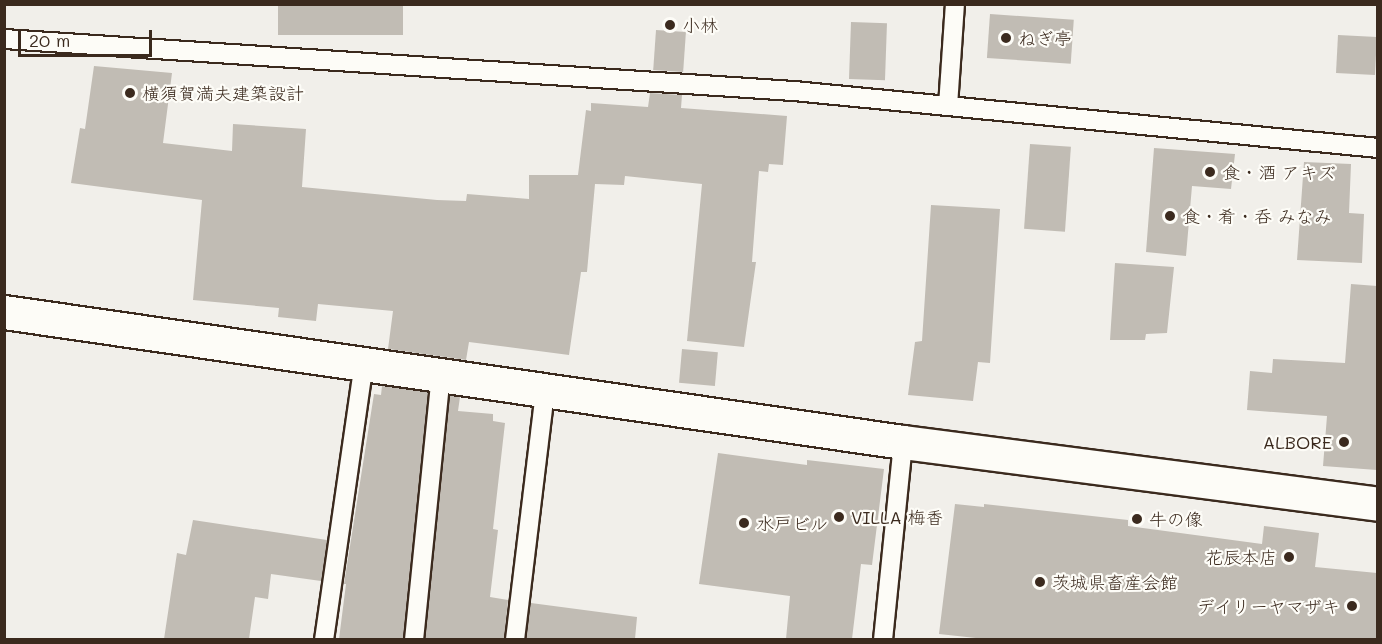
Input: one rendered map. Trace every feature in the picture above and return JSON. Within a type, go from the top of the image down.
[{"type":"street","points":[[4,312],[903,442],[1377,504]]},
{"type":"lane","points":[[948,106],[955,4]]},
{"type":"lane","points":[[4,39],[782,90],[1377,148]]},
{"type":"lane","points":[[324,639],[364,364]]},
{"type":"lane","points":[[414,639],[441,376]]},
{"type":"lane","points":[[515,639],[545,391]]},
{"type":"lane","points":[[883,639],[903,442]]},
{"type":"building","points":[[278,4],[403,4],[403,35],[278,35]]},
{"type":"building","points":[[990,14],[1074,20],[1071,64],[987,58]]},
{"type":"building","points":[[851,22],[887,23],[885,80],[849,79]]},
{"type":"building","points":[[656,30],[686,32],[683,72],[653,70]]},
{"type":"building","points":[[1338,35],[1377,37],[1375,75],[1336,73]]},
{"type":"building","points":[[94,66],[172,73],[163,143],[232,151],[233,124],[306,129],[302,187],[437,200],[466,201],[467,194],[529,199],[529,175],[578,175],[586,110],[591,111],[591,103],[648,107],[650,93],[682,95],[681,108],[787,116],[783,165],[769,164],[768,172],[759,171],[752,262],[756,262],[744,347],[687,341],[702,184],[625,176],[624,185],[595,184],[587,272],[581,272],[569,355],[469,342],[466,360],[388,349],[393,311],[318,304],[316,321],[278,317],[279,308],[193,300],[202,200],[71,183],[80,128],[85,129]]},
{"type":"building","points":[[1030,144],[1071,147],[1065,232],[1024,229]]},
{"type":"building","points":[[1154,148],[1235,154],[1231,189],[1192,186],[1186,256],[1146,252]]},
{"type":"building","points":[[1304,162],[1351,164],[1349,213],[1364,214],[1362,263],[1297,260]]},
{"type":"building","points":[[931,205],[1000,209],[990,363],[978,362],[973,401],[908,395],[915,342],[922,341]]},
{"type":"building","points":[[1115,263],[1174,267],[1167,333],[1146,334],[1145,340],[1110,340]]},
{"type":"building","points":[[1351,284],[1377,286],[1377,470],[1323,466],[1327,416],[1247,410],[1250,371],[1272,373],[1273,359],[1345,363]]},
{"type":"building","points":[[682,349],[718,352],[715,386],[679,383]]},
{"type":"building","points":[[382,386],[428,392],[403,639],[339,639],[346,584],[344,584],[374,394],[381,395]]},
{"type":"building","points":[[450,395],[460,397],[458,411],[493,414],[493,421],[505,423],[493,529],[498,530],[490,597],[508,600],[504,639],[425,639]]},
{"type":"building","points":[[718,453],[807,465],[807,460],[884,469],[872,565],[861,564],[852,639],[786,639],[790,596],[699,584]]},
{"type":"building","points":[[955,504],[984,507],[984,504],[1128,520],[1128,526],[1262,544],[1264,526],[1319,533],[1315,567],[1377,573],[1377,639],[985,639],[939,634]]},
{"type":"building","points":[[193,520],[327,540],[321,581],[271,574],[268,599],[255,597],[249,639],[164,639],[177,553],[186,555]]},
{"type":"building","points":[[531,603],[637,617],[635,639],[526,639]]},
{"type":"place","name":"小林","points":[[670,25]]},
{"type":"place","name":"ねぎ亭","points":[[1006,38]]},
{"type":"place","name":"横須賀満夫建築設計","points":[[130,93]]},
{"type":"place","name":"食・酒 アキズ","points":[[1210,172]]},
{"type":"place","name":"食・肴・呑 みなみ","points":[[1170,216]]},
{"type":"place","name":"ALBORE","points":[[1344,442]]},
{"type":"place","name":"VILLA 梅香","points":[[839,517]]},
{"type":"place","name":"牛の像","points":[[1137,519]]},
{"type":"place","name":"水戸ビル","points":[[744,523]]},
{"type":"place","name":"花辰本店","points":[[1289,557]]},
{"type":"place","name":"茨城県畜産会館","points":[[1040,582]]},
{"type":"place","name":"デイリーヤマザキ","points":[[1352,606]]}]
